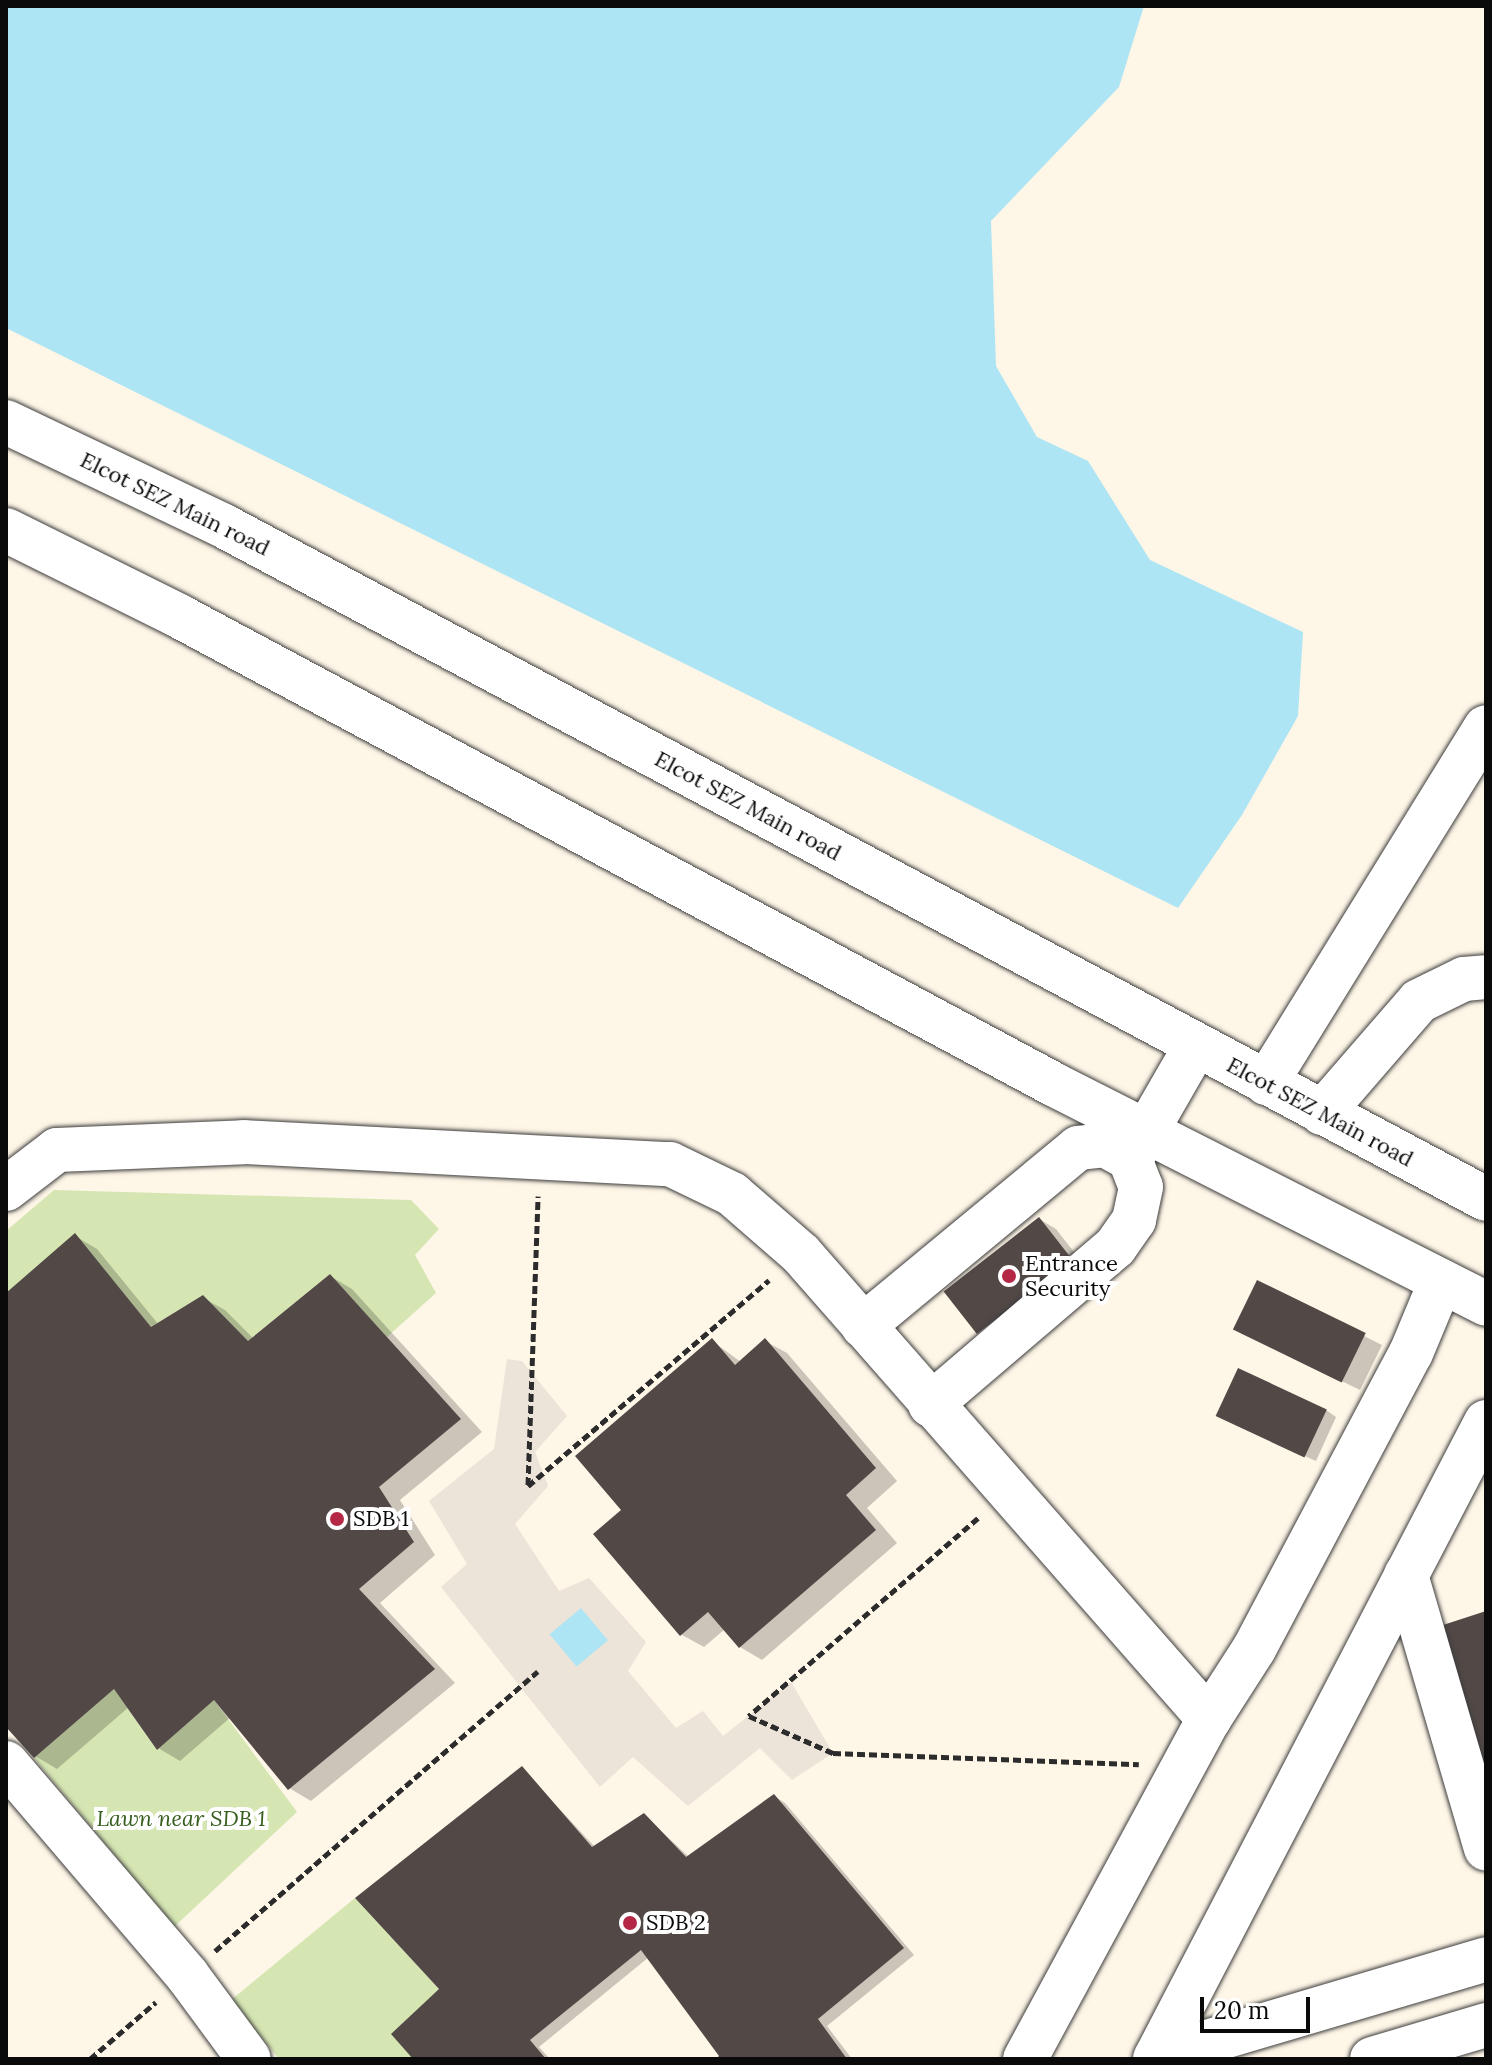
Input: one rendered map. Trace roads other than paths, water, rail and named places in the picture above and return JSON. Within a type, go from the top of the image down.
[{"type":"street","name":"Elcot SEZ Main road","points":[[6,422],[222,525],[1195,1047],[1486,1199]]},
{"type":"street","points":[[6,530],[177,615],[1140,1146],[1486,1304]]},
{"type":"street","points":[[1266,1083],[1486,727]]},
{"type":"street","points":[[1322,1113],[1419,1001],[1464,979],[1486,977]]},
{"type":"street","points":[[930,1405],[1115,1247],[1134,1220],[1141,1187],[1140,1146],[1195,1047]]},
{"type":"street","points":[[6,1189],[57,1150],[244,1142],[539,1154],[670,1164],[732,1194],[801,1254],[1006,1494],[1209,1719]]},
{"type":"street","points":[[863,1326],[1078,1148],[1140,1146]]},
{"type":"street","points":[[1025,2059],[1209,1719],[1254,1649],[1411,1353],[1441,1281]]},
{"type":"street","points":[[1156,2058],[1486,1422]]},
{"type":"street","points":[[1406,1575],[1486,1849]]},
{"type":"street","points":[[6,1763],[187,1975],[249,2059]]},
{"type":"street","points":[[1156,2058],[1486,1959]]},
{"type":"street","points":[[1372,2059],[1486,2025]]},
{"type":"water","points":[[6,6],[1144,6],[1119,87],[991,221],[996,366],[1037,437],[1088,461],[1150,560],[1303,632],[1298,716],[1242,815],[1178,908],[6,328]]},
{"type":"water","points":[[581,1608],[608,1640],[577,1667],[550,1634]]},
{"type":"place","name":"Entrance Security","points":[[1009,1276]]},
{"type":"place","name":"SDB 1","points":[[337,1519]]},
{"type":"place","name":"SDB 2","points":[[630,1923]]},
{"type":"park label","name":"Lawn near SDB 1","points":[[181,1819]]}]
